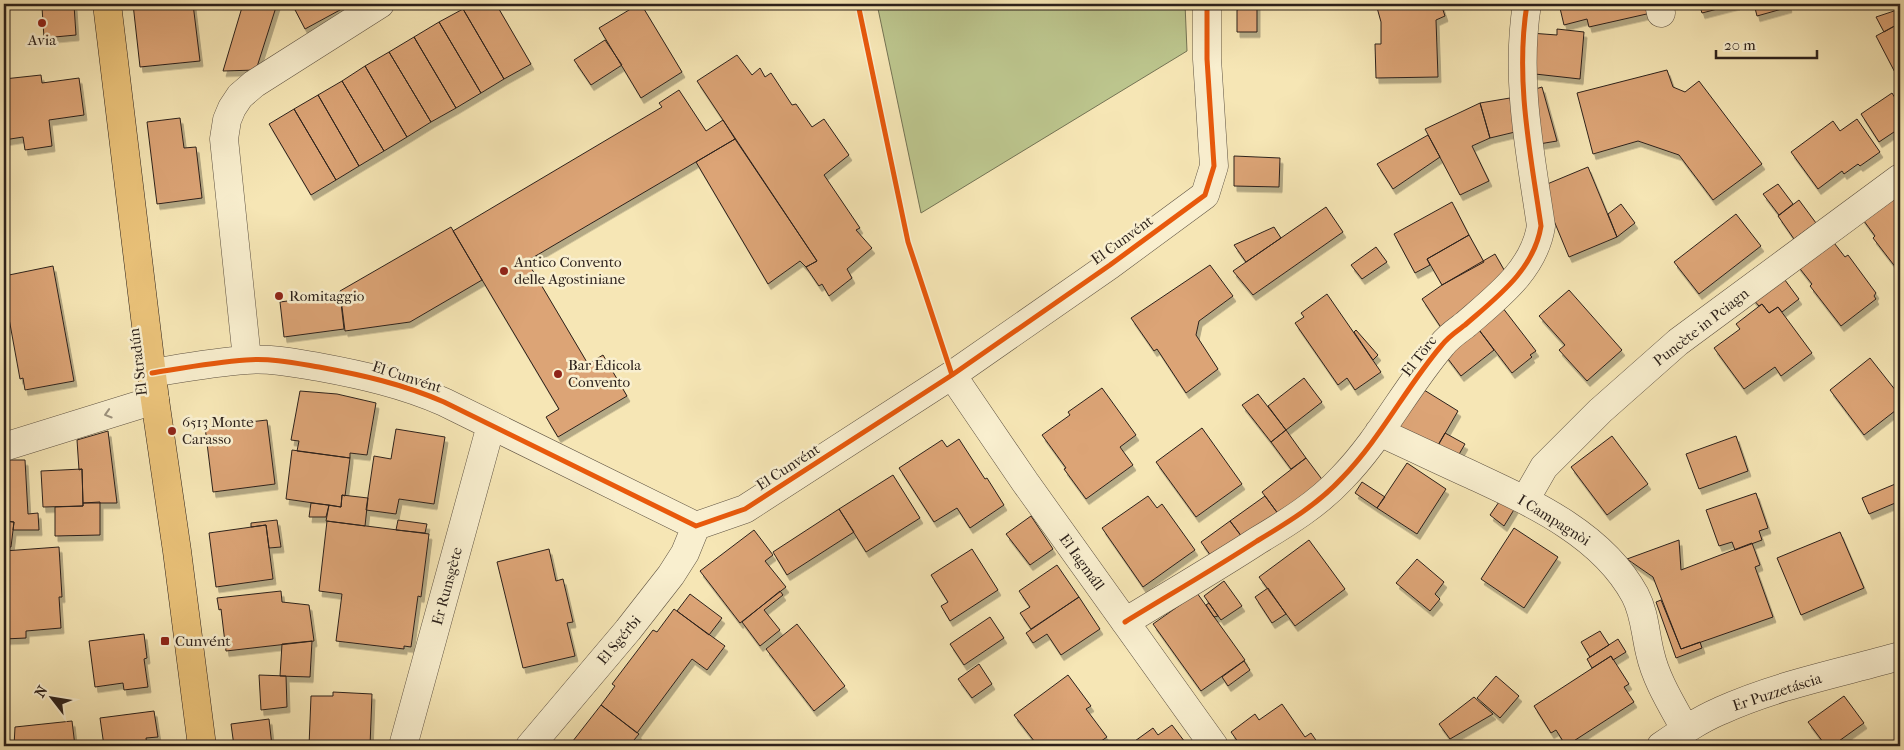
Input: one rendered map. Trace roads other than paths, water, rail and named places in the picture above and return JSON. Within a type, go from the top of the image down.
[{"type":"main road","name":"El Stradún","points":[[107,4],[155,400],[202,746]]},
{"type":"street","points":[[247,360],[224,139],[227,120],[240,96],[254,84],[380,4]]},
{"type":"street","name":"El Cunvént","points":[[152,374],[247,360],[281,360],[355,374],[417,390],[696,526],[745,509],[952,375],[1110,265],[1205,195],[1214,166],[1207,59],[1207,4]]},
{"type":"street","name":"El Törc","points":[[1125,622],[1291,520],[1322,498],[1343,478],[1379,432],[1443,343],[1502,294],[1530,259],[1539,238],[1541,226],[1522,88],[1523,27],[1527,4]]},
{"type":"street","name":"Puncète in Pciagn","points":[[1525,500],[1544,467],[1600,411],[1678,342],[1900,178]]},
{"type":"street","name":"El Iagmáll","points":[[952,375],[1025,482],[1214,746]]},
{"type":"street","points":[[4,447],[155,400]]},
{"type":"street","name":"Er Runsgète","points":[[403,746],[490,425]]},
{"type":"street","name":"I Campagnòi","points":[[1379,432],[1525,500],[1575,531],[1592,544],[1620,573],[1640,605],[1655,670],[1685,729]]},
{"type":"street","name":"El Sgérbi","points":[[530,746],[671,576],[685,553],[696,526]]},
{"type":"street","name":"Er Puzzetáscia","points":[[1661,746],[1685,729],[1720,710],[1777,690],[1900,656]]},
{"type":"place","name":"Avia","points":[[42,23]]},
{"type":"place","name":"Antico Convento delle Agostiniane","points":[[504,271]]},
{"type":"place","name":"Romitaggio","points":[[279,296]]},
{"type":"place","name":"Bar Edicola Convento","points":[[558,374]]},
{"type":"place","name":"6513 Monte Carasso","points":[[172,431]]},
{"type":"place","name":"Cunvént","points":[[165,641]]}]
